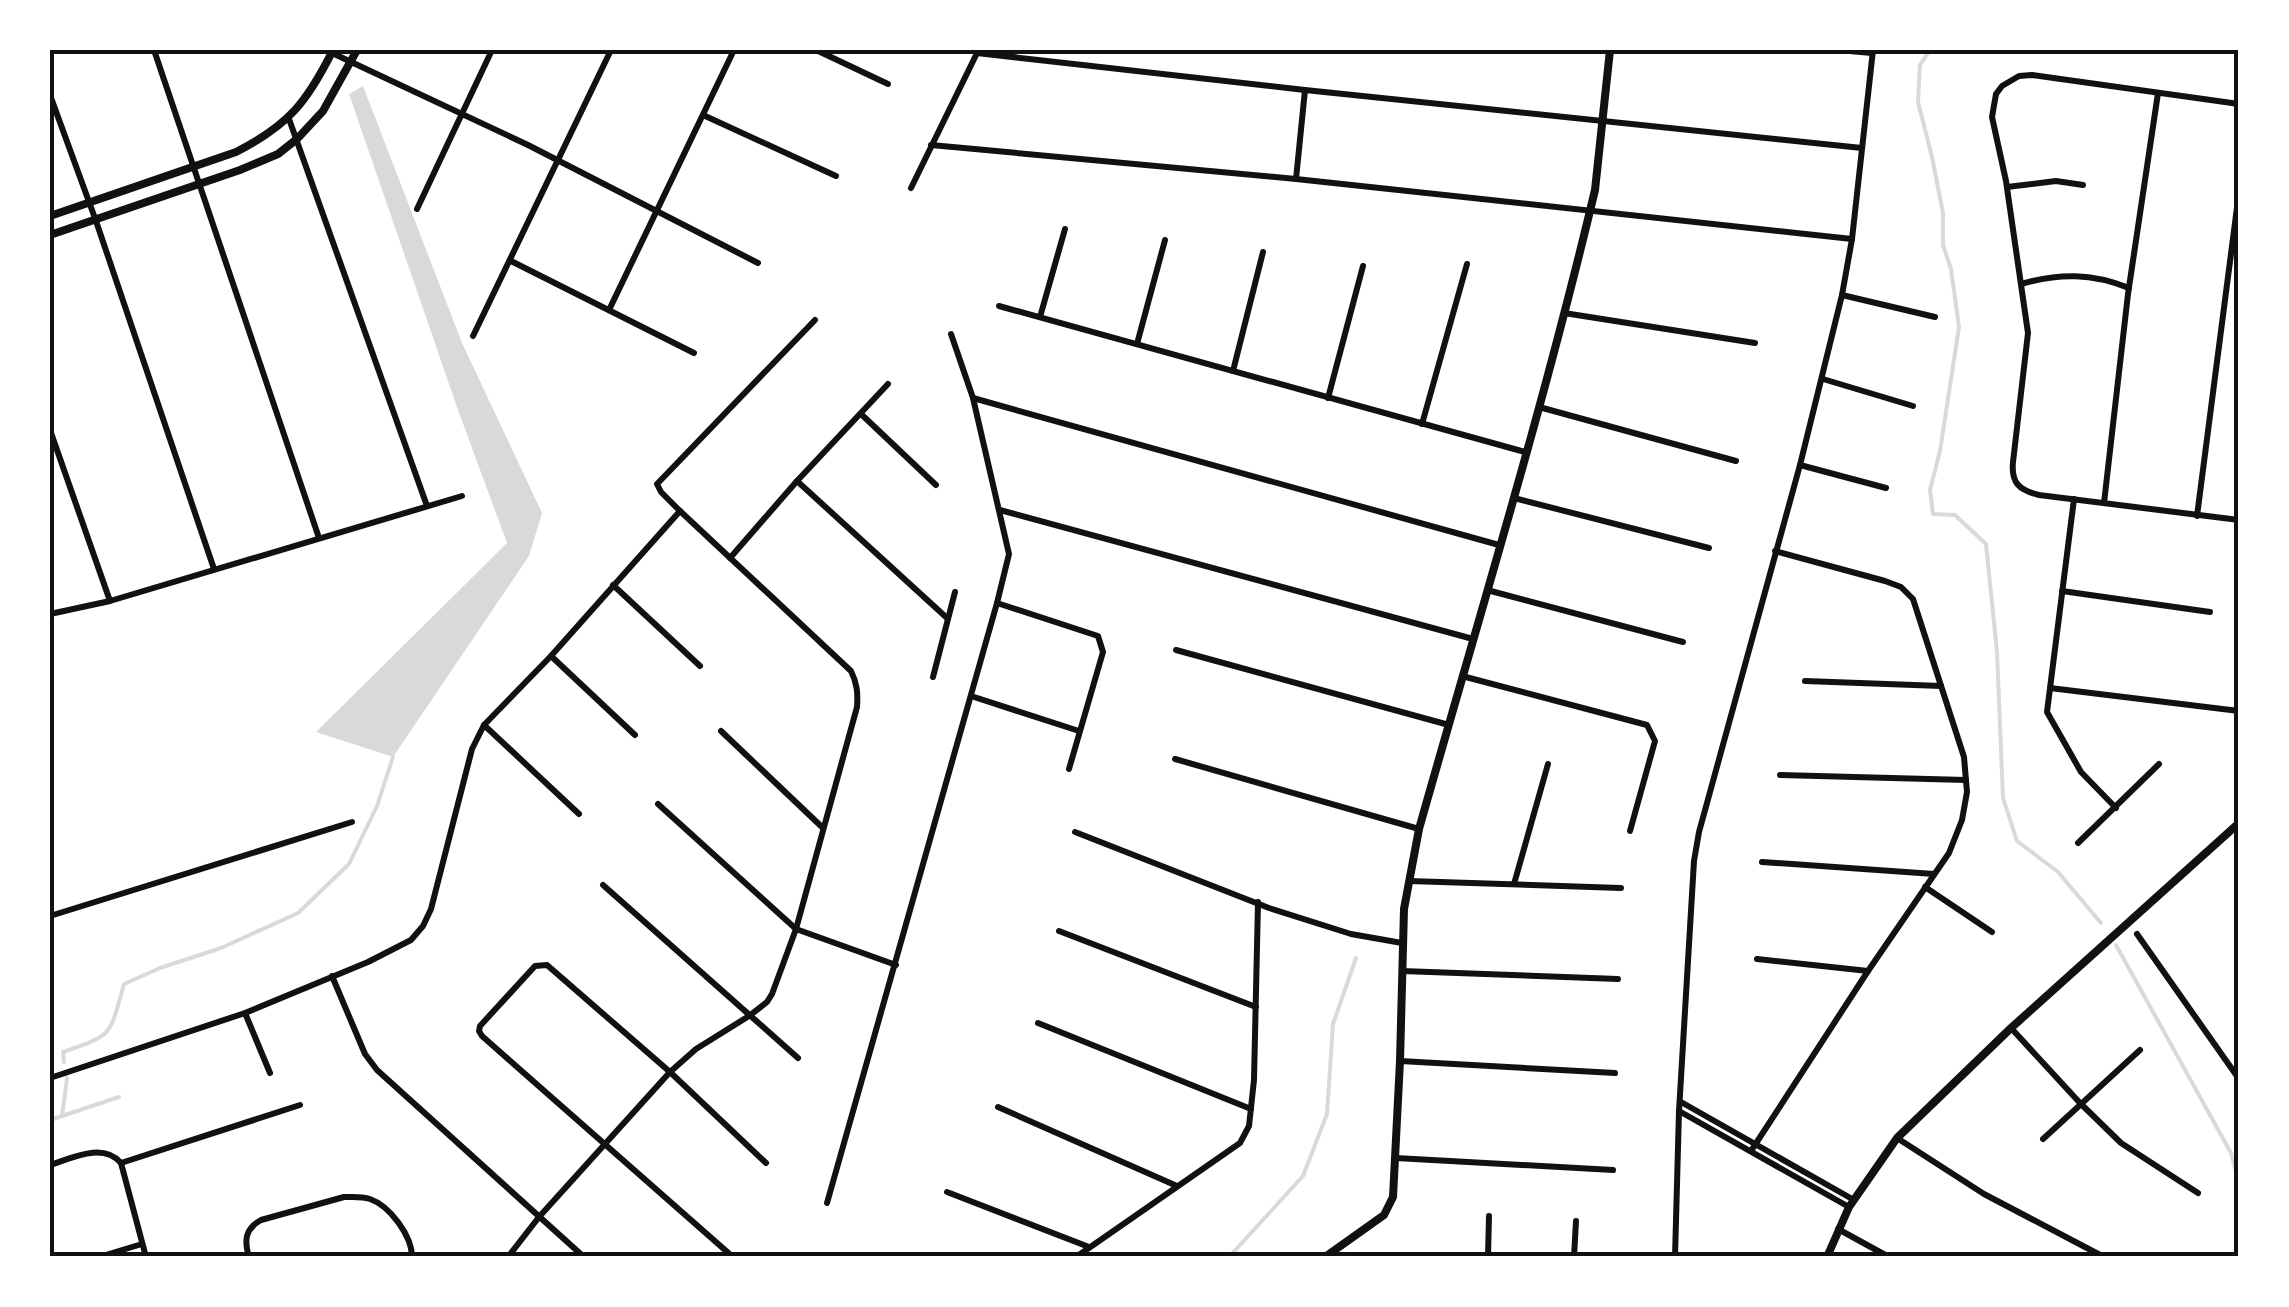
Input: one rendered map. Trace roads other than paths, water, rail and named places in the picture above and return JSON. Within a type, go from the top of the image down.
[{"type":"street","points":[[154,50],[319,538]]},
{"type":"street","points":[[50,236],[278,154],[324,112],[357,50]]},
{"type":"street","points":[[418,209],[492,50]]},
{"type":"street","points":[[473,336],[610,50]]},
{"type":"street","points":[[609,310],[734,50]]},
{"type":"street","points":[[816,50],[888,84]]},
{"type":"street","points":[[1326,1257],[1338,1254],[1376,1222],[1390,1206],[1395,1185],[1402,943],[1408,881],[1419,829],[1590,211],[1610,50]]},
{"type":"street","points":[[1675,1257],[1680,1106],[1699,832],[1823,379],[1852,239],[1873,52],[1838,50]]},
{"type":"street","points":[[50,216],[262,140],[289,118],[314,88],[332,51],[558,160],[758,263]]},
{"type":"street","points":[[910,188],[978,51],[1305,90],[1862,148]]},
{"type":"street","points":[[2239,104],[2032,75],[2010,80],[1996,94],[1992,117],[2026,311],[2028,349],[2013,479],[2028,492],[2239,520]]},
{"type":"street","points":[[1296,180],[1305,90]]},
{"type":"street","points":[[2104,502],[2129,288],[2158,92]]},
{"type":"street","points":[[50,95],[214,570]]},
{"type":"street","points":[[703,115],[836,176]]},
{"type":"street","points":[[289,118],[427,506]]},
{"type":"street","points":[[931,145],[1852,239]]},
{"type":"street","points":[[2007,187],[2056,182],[2083,185]]},
{"type":"street","points":[[2197,516],[2239,192]]},
{"type":"street","points":[[1040,317],[1065,229]]},
{"type":"street","points":[[1137,344],[1165,240]]},
{"type":"street","points":[[1233,371],[1263,252]]},
{"type":"street","points":[[511,260],[694,353]]},
{"type":"street","points":[[1422,424],[1467,264]]},
{"type":"street","points":[[1328,398],[1363,266]]},
{"type":"street","points":[[2021,284],[2047,276],[2089,276],[2129,288]]},
{"type":"street","points":[[1842,295],[1935,317]]},
{"type":"street","points":[[999,306],[1525,452]]},
{"type":"street","points":[[1564,313],[1755,343]]},
{"type":"street","points":[[508,1257],[539,1217],[670,1072],[696,1049],[767,1002],[796,929],[858,692],[851,671],[680,511],[657,484],[815,320]]},
{"type":"street","points":[[828,1203],[1009,554],[973,398],[951,334]]},
{"type":"street","points":[[1823,379],[1913,406]]},
{"type":"street","points":[[730,558],[888,384]]},
{"type":"street","points":[[973,398],[1500,545]]},
{"type":"street","points":[[1538,407],[1736,461]]},
{"type":"street","points":[[861,414],[936,485]]},
{"type":"street","points":[[50,430],[110,601]]},
{"type":"street","points":[[1800,464],[1886,488]]},
{"type":"street","points":[[796,481],[947,618]]},
{"type":"street","points":[[50,614],[110,601],[462,496]]},
{"type":"street","points":[[1513,497],[1709,548]]},
{"type":"street","points":[[2074,499],[2047,712],[2081,772],[2116,808]]},
{"type":"street","points":[[1000,510],[1474,639]]},
{"type":"street","points":[[50,1078],[245,1012],[405,945],[423,926],[431,909],[472,749],[484,725],[680,511]]},
{"type":"street","points":[[1751,1152],[1949,853],[1962,820],[1966,792],[1964,757],[1913,599],[1901,587],[1775,551]]},
{"type":"street","points":[[614,585],[700,666]]},
{"type":"street","points":[[1487,590],[1683,642]]},
{"type":"street","points":[[933,677],[955,592]]},
{"type":"street","points":[[2062,592],[2210,612]]},
{"type":"street","points":[[998,603],[1098,636],[1103,652],[1069,769]]},
{"type":"street","points":[[1176,650],[1449,724]]},
{"type":"street","points":[[551,656],[635,735]]},
{"type":"street","points":[[1462,676],[1647,725],[1655,741],[1630,831]]},
{"type":"street","points":[[1805,681],[1941,686]]},
{"type":"street","points":[[2050,688],[2239,712]]},
{"type":"street","points":[[971,696],[1080,732]]},
{"type":"street","points":[[484,725],[579,814]]},
{"type":"street","points":[[721,730],[823,828]]},
{"type":"street","points":[[1174,759],[1419,829]]},
{"type":"street","points":[[1514,884],[1548,764]]},
{"type":"street","points":[[2078,843],[2159,764]]},
{"type":"street","points":[[1780,776],[1966,780]]},
{"type":"street","points":[[658,804],[796,929],[896,965]]},
{"type":"street","points":[[50,916],[352,822]]},
{"type":"street","points":[[1827,1257],[1851,1204],[1897,1138],[2011,1028],[2239,823]]},
{"type":"street","points":[[1074,832],[1350,934],[1402,943]]},
{"type":"street","points":[[1762,862],[1934,874]]},
{"type":"street","points":[[1408,881],[1621,888]]},
{"type":"street","points":[[602,885],[798,1058]]},
{"type":"street","points":[[1925,887],[1992,932]]},
{"type":"street","points":[[1076,1257],[1240,1143],[1250,1126],[1258,902]]},
{"type":"street","points":[[1059,930],[1256,1007]]},
{"type":"street","points":[[2136,934],[2239,1079]]},
{"type":"street","points":[[1757,958],[1868,970]]},
{"type":"street","points":[[733,1257],[482,1036],[480,1026],[535,966],[547,964],[766,1163]]},
{"type":"street","points":[[1402,971],[1618,980]]},
{"type":"street","points":[[332,976],[365,1054],[377,1070],[584,1257]]},
{"type":"street","points":[[245,1012],[270,1072]]},
{"type":"street","points":[[1038,1023],[1251,1109]]},
{"type":"street","points":[[2011,1028],[2121,1143],[2198,1194]]},
{"type":"street","points":[[2043,1139],[2140,1050]]},
{"type":"street","points":[[1400,1061],[1615,1073]]},
{"type":"street","points":[[121,1163],[300,1105]]},
{"type":"street","points":[[1680,1106],[1756,1142],[1851,1204]]},
{"type":"street","points":[[1680,1106],[1751,1152],[1851,1204]]},
{"type":"street","points":[[998,1107],[1177,1186]]},
{"type":"street","points":[[1897,1138],[1984,1194],[2104,1257]]},
{"type":"street","points":[[50,1165],[95,1152],[112,1154],[121,1163],[146,1257]]},
{"type":"street","points":[[1396,1158],[1613,1170]]},
{"type":"street","points":[[948,1192],[1089,1247]]},
{"type":"street","points":[[249,1257],[248,1230],[261,1220],[357,1196],[380,1204],[403,1228],[410,1238],[412,1257]]},
{"type":"street","points":[[1488,1257],[1489,1216]]},
{"type":"street","points":[[1574,1257],[1576,1221]]},
{"type":"street","points":[[1838,1230],[1888,1257]]},
{"type":"street","points":[[99,1257],[142,1244]]},
{"type":"waterway","points":[[1930,50],[1920,65],[1918,102],[1943,213],[1943,245],[1951,269],[1959,327],[1940,451],[1930,490],[1933,514],[1955,515],[1986,544],[1997,652],[2003,798],[2017,841],[2058,872],[2101,923]]},
{"type":"waterway","points":[[64,1062],[63,1052],[107,1031],[124,984],[221,948],[298,913],[349,864],[377,806],[393,757]]},
{"type":"waterway","points":[[2116,945],[2231,1153],[2239,1184]]},
{"type":"waterway","points":[[1229,1257],[1303,1176],[1327,1114],[1333,1024],[1356,958]]},
{"type":"waterway","points":[[62,1116],[67,1078]]},
{"type":"waterway","points":[[50,1120],[119,1097]]}]
